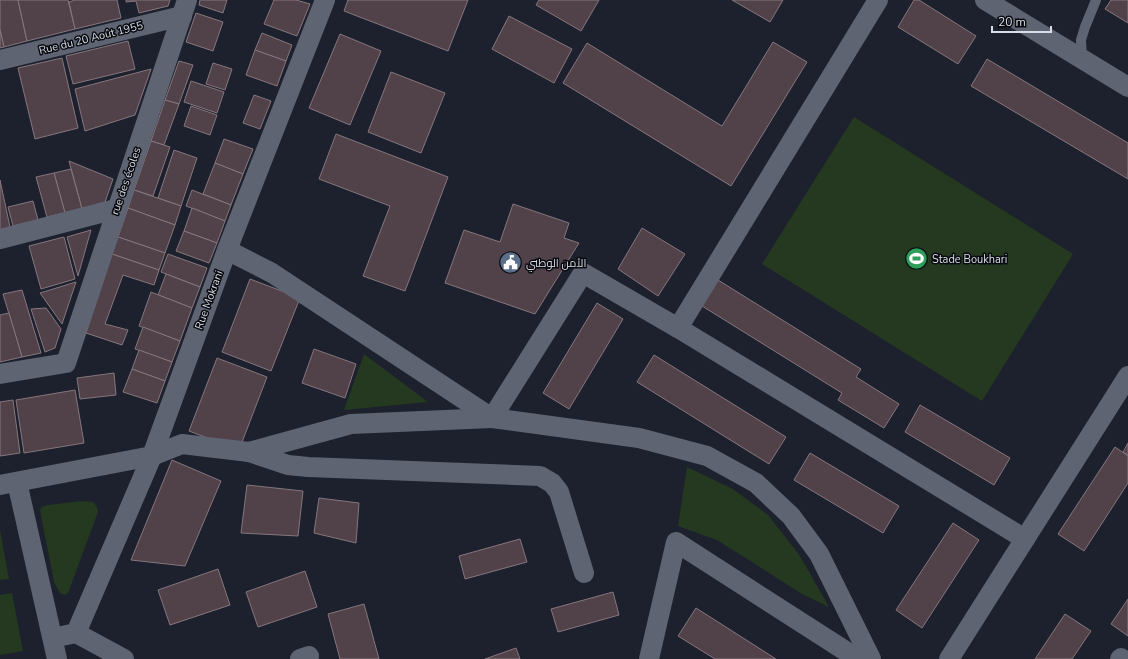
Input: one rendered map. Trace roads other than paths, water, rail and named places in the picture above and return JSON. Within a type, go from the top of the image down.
[{"type":"street","name":"Rue Mokrani","points":[[76,633],[152,456],[227,250],[325,0]]},
{"type":"street","points":[[678,328],[878,0]]},
{"type":"street","points":[[985,0],[1128,87]]},
{"type":"street","name":"Rue du 20 Août 1955","points":[[0,60],[184,8]]},
{"type":"street","name":"rue des écoles","points":[[0,374],[66,363],[184,8]]},
{"type":"street","points":[[0,239],[116,209]]},
{"type":"street","points":[[227,250],[272,273],[492,418]]},
{"type":"street","points":[[492,418],[583,273],[678,328],[1025,539]]},
{"type":"street","points":[[949,659],[1128,376]]},
{"type":"street","points":[[249,452],[351,424],[492,418],[639,438],[707,456],[756,483],[791,516],[819,554],[871,659]]},
{"type":"street","points":[[56,659],[53,638],[9,483],[152,456],[182,444],[249,452],[288,465],[308,467],[540,476],[552,484],[559,492],[584,573]]},
{"type":"street","points":[[649,659],[676,542],[858,659]]},
{"type":"street","points":[[53,638],[76,633],[124,659]]},
{"type":"lane","points":[[1082,59],[1081,40],[1096,0]]},
{"type":"place","name":"Stade Boukhari","points":[[917,259]]},
{"type":"place","name":"الأمن الوطني","points":[[510,263]]}]
